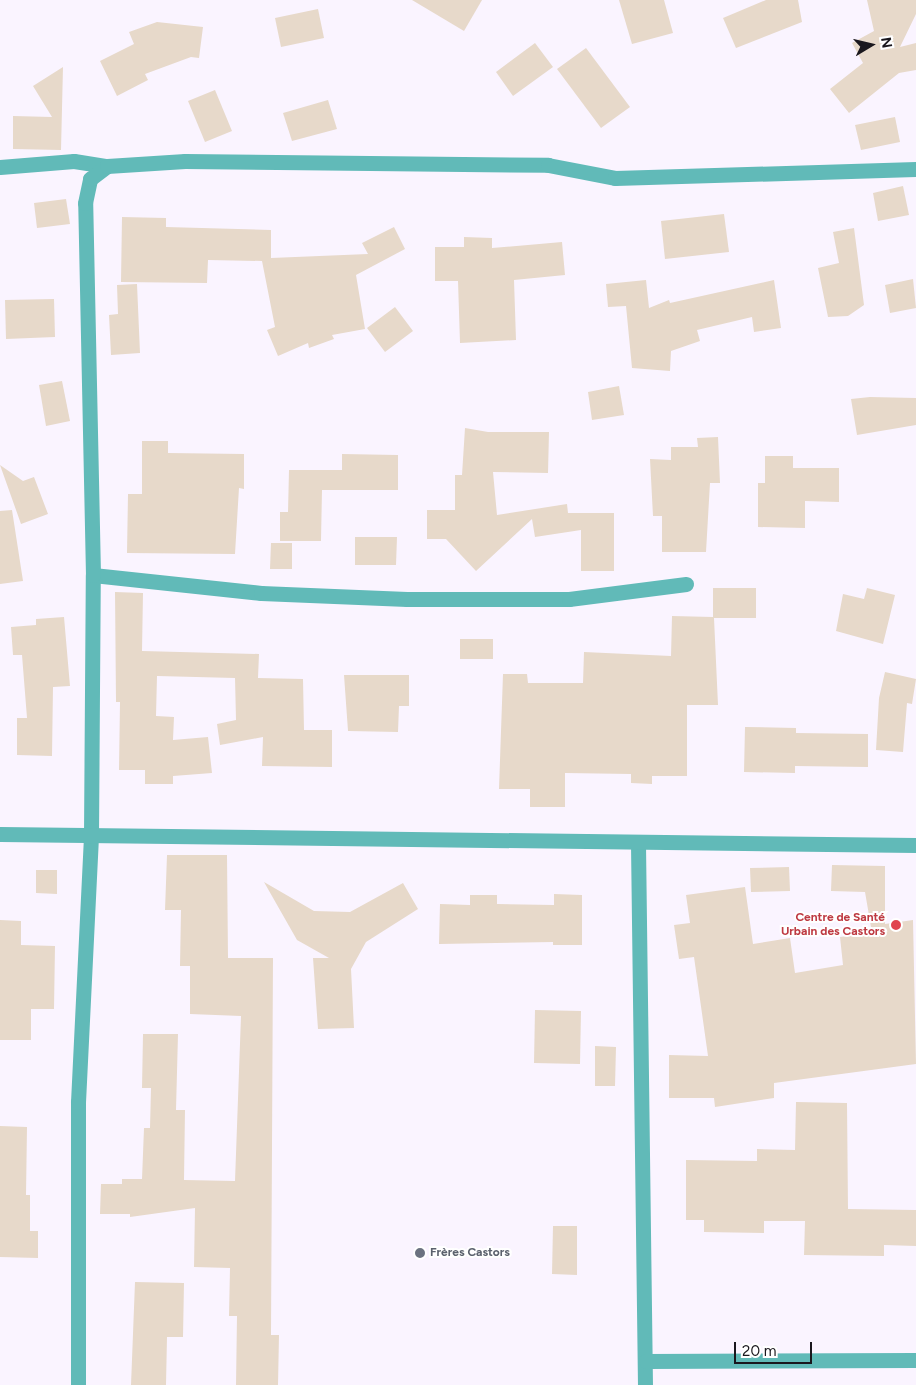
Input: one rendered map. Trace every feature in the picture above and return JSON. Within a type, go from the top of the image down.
[{"type":"street","points":[[0,167],[74,160],[107,166],[185,161],[548,164],[615,178],[916,169]]},
{"type":"street","points":[[78,1385],[78,1102],[91,835],[93,575],[85,203],[90,179],[107,166]]},
{"type":"street","points":[[93,575],[261,593],[406,600],[569,600],[686,584]]},
{"type":"street","points":[[0,834],[638,844],[916,845]]},
{"type":"street","points":[[638,844],[645,1385]]},
{"type":"street","points":[[646,1361],[916,1360]]},
{"type":"building","points":[[412,0],[482,0],[464,31]]},
{"type":"building","points":[[619,0],[664,0],[673,33],[632,44]]},
{"type":"building","points":[[766,0],[798,0],[802,22],[736,48],[723,18]]},
{"type":"building","points":[[867,0],[916,0],[916,14],[900,47],[916,43],[916,70],[899,73],[849,113],[830,89],[863,63],[852,43],[874,31]]},
{"type":"building","points":[[318,9],[324,38],[281,47],[275,18]]},
{"type":"building","points":[[157,22],[203,27],[199,58],[191,57],[145,74],[148,80],[117,96],[100,61],[134,44],[129,32]]},
{"type":"building","points":[[535,43],[553,67],[513,96],[496,72]]},
{"type":"building","points":[[586,48],[630,107],[601,128],[557,69]]},
{"type":"building","points":[[63,67],[61,150],[13,149],[13,116],[52,117],[33,86]]},
{"type":"building","points":[[215,90],[232,131],[205,142],[188,101]]},
{"type":"building","points":[[328,100],[337,129],[292,141],[283,113]]},
{"type":"building","points":[[895,117],[900,142],[861,150],[855,125]]},
{"type":"building","points":[[903,186],[909,215],[878,221],[873,193]]},
{"type":"building","points":[[66,199],[70,224],[37,228],[34,203]]},
{"type":"building","points":[[724,214],[729,252],[665,259],[661,221]]},
{"type":"building","points":[[122,217],[166,218],[166,227],[271,230],[271,258],[368,254],[362,243],[394,227],[405,249],[356,275],[365,329],[332,335],[334,339],[309,348],[308,343],[278,356],[267,330],[275,327],[262,261],[208,260],[207,283],[121,282]]},
{"type":"building","points":[[854,228],[864,305],[848,316],[828,317],[818,268],[839,263],[833,232]]},
{"type":"building","points":[[464,237],[492,238],[492,248],[562,242],[565,275],[514,280],[516,340],[460,343],[458,281],[435,281],[435,247],[464,247]]},
{"type":"building","points":[[913,279],[916,308],[890,313],[885,285]]},
{"type":"building","points":[[646,280],[649,308],[669,300],[670,303],[774,280],[781,328],[754,332],[752,317],[697,330],[700,341],[671,351],[670,371],[632,368],[626,306],[608,307],[606,284]]},
{"type":"building","points":[[137,284],[140,353],[111,355],[109,315],[118,314],[117,285]]},
{"type":"building","points":[[54,299],[55,337],[6,339],[5,300]]},
{"type":"building","points":[[395,307],[413,331],[385,352],[367,328]]},
{"type":"building","points":[[62,381],[70,421],[46,426],[39,385]]},
{"type":"building","points":[[619,386],[624,415],[592,420],[588,392]]},
{"type":"building","points":[[870,397],[916,398],[916,425],[857,435],[851,399]]},
{"type":"building","points":[[465,428],[488,432],[549,432],[548,473],[493,472],[497,515],[567,504],[568,513],[614,513],[614,571],[581,571],[581,530],[535,537],[532,519],[476,571],[446,539],[427,539],[427,510],[455,510],[455,475],[462,475]]},
{"type":"building","points":[[718,437],[720,483],[710,483],[706,552],[662,552],[662,516],[653,516],[650,459],[671,460],[671,447],[698,447],[697,438]]},
{"type":"building","points":[[142,441],[168,441],[168,453],[244,454],[244,489],[239,488],[235,554],[127,553],[128,494],[142,494]]},
{"type":"building","points":[[342,454],[398,455],[398,490],[322,490],[321,541],[280,541],[280,512],[288,512],[289,470],[342,470]]},
{"type":"building","points":[[765,456],[793,456],[793,468],[839,468],[839,502],[805,501],[805,528],[758,527],[758,483],[765,483]]},
{"type":"building","points":[[0,465],[23,481],[34,477],[48,514],[21,524]]},
{"type":"building","points":[[12,510],[23,581],[0,584],[0,511]]},
{"type":"building","points":[[355,537],[397,537],[396,565],[355,565]]},
{"type":"building","points":[[271,543],[292,543],[292,569],[270,569]]},
{"type":"building","points":[[713,588],[756,588],[756,618],[714,618],[718,705],[687,705],[687,776],[652,776],[652,784],[631,783],[631,774],[565,773],[565,807],[530,807],[530,789],[499,789],[503,674],[527,674],[528,683],[583,683],[584,652],[671,656],[672,616],[713,617]]},
{"type":"building","points":[[867,588],[895,595],[883,644],[836,631],[843,594],[864,599]]},
{"type":"building","points":[[115,592],[143,593],[142,651],[259,654],[258,678],[303,679],[304,730],[332,730],[332,767],[262,766],[263,737],[220,745],[217,724],[236,720],[235,678],[157,676],[156,716],[174,717],[173,740],[208,737],[212,773],[173,776],[173,784],[145,784],[145,770],[119,770],[120,702],[116,702]]},
{"type":"building","points":[[64,617],[70,686],[53,687],[52,756],[17,755],[17,718],[27,718],[22,655],[13,655],[11,627],[36,625],[36,619]]},
{"type":"building","points":[[460,639],[493,639],[493,659],[460,659]]},
{"type":"building","points":[[885,672],[916,679],[912,704],[907,703],[903,752],[876,750],[879,698]]},
{"type":"building","points":[[344,675],[409,675],[409,706],[399,706],[398,732],[348,731]]},
{"type":"building","points":[[745,727],[796,728],[796,733],[868,734],[868,767],[795,766],[795,773],[744,772]]},
{"type":"building","points":[[167,855],[227,855],[228,958],[273,958],[271,1335],[279,1335],[278,1385],[236,1385],[237,1316],[229,1316],[230,1268],[194,1267],[195,1208],[130,1217],[130,1214],[100,1214],[101,1184],[122,1184],[122,1179],[142,1179],[144,1128],[150,1128],[151,1088],[142,1088],[143,1034],[178,1034],[176,1110],[185,1110],[184,1180],[235,1181],[241,1016],[190,1014],[190,966],[180,966],[181,910],[165,910]]},
{"type":"building","points":[[832,865],[885,866],[885,924],[913,920],[916,1064],[774,1083],[774,1098],[715,1107],[714,1098],[669,1098],[669,1055],[708,1056],[694,957],[679,959],[674,925],[690,923],[686,895],[745,887],[753,944],[790,938],[795,973],[843,965],[840,937],[872,933],[865,892],[831,891]]},
{"type":"building","points":[[789,867],[790,891],[751,892],[750,868]]},
{"type":"building","points":[[36,870],[57,870],[57,894],[36,893]]},
{"type":"building","points":[[264,882],[314,911],[350,912],[403,883],[418,909],[366,942],[351,969],[354,1028],[318,1029],[313,958],[329,958],[297,940]]},
{"type":"building","points":[[554,894],[582,895],[582,945],[553,945],[553,942],[439,944],[440,904],[470,905],[470,895],[497,895],[497,904],[554,905]]},
{"type":"building","points":[[0,920],[21,921],[21,945],[55,946],[54,1009],[31,1009],[31,1040],[0,1040]]},
{"type":"building","points":[[535,1010],[581,1011],[580,1064],[534,1063]]},
{"type":"building","points":[[595,1046],[616,1047],[615,1086],[595,1086]]},
{"type":"building","points":[[796,1102],[847,1103],[848,1209],[916,1210],[916,1246],[884,1245],[884,1256],[804,1255],[805,1221],[764,1221],[764,1233],[704,1232],[704,1220],[686,1220],[686,1160],[757,1161],[757,1149],[795,1150]]},
{"type":"building","points":[[0,1126],[27,1127],[26,1195],[30,1195],[30,1231],[38,1231],[38,1258],[0,1257]]},
{"type":"building","points":[[553,1226],[577,1226],[577,1275],[552,1274]]},
{"type":"building","points":[[135,1282],[184,1283],[183,1337],[167,1337],[166,1385],[131,1385]]},
{"type":"place","name":"Centre de Santé Urbain des Castors","points":[[896,925]]},
{"type":"place","name":"Frères Castors","points":[[420,1253]]}]
